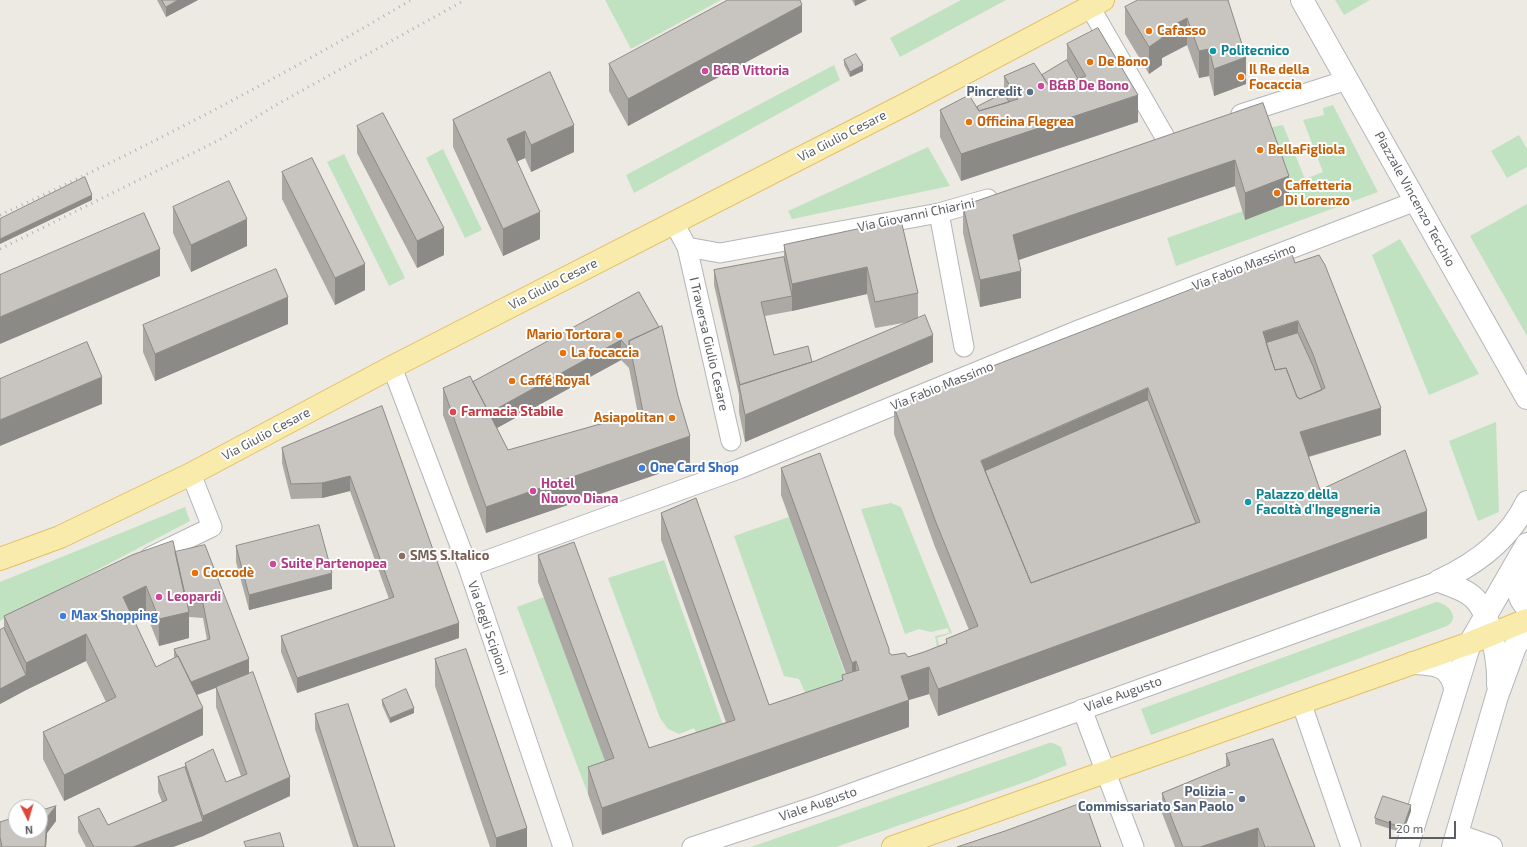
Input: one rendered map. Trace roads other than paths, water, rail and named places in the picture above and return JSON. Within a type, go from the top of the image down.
[{"type":"main road","name":"Piazzale Vincenzo Tecchio","points":[[1302,0],[1527,398]]},
{"type":"main road","name":"Via Giulio Cesare","points":[[0,559],[60,537],[191,474],[392,367],[674,223],[1096,3]]},
{"type":"main road","name":"Viale Augusto","points":[[1439,581],[1470,564],[1492,548],[1517,521],[1527,502]]},
{"type":"main road","points":[[893,847],[1470,643],[1488,626],[1527,544]]},
{"type":"main road","points":[[1516,566],[1519,593],[1521,600],[1527,607]]},
{"type":"main road","points":[[1439,581],[1473,597],[1488,626],[1496,658],[1498,681],[1497,696]]},
{"type":"main road","points":[[1488,626],[1527,620]]},
{"type":"main road","points":[[1491,847],[1455,841],[1497,696],[1515,647],[1527,627]]},
{"type":"main road","points":[[1407,847],[1470,643]]},
{"type":"main road","points":[[1412,663],[1432,664],[1445,670],[1454,679],[1456,688]]},
{"type":"street","points":[[1096,3],[1166,139]]},
{"type":"street","points":[[1224,120],[1347,80]]},
{"type":"street","name":"Via Giovanni Chiarini","points":[[686,247],[720,253],[939,213],[1004,194]]},
{"type":"street","name":"Via Fabio Massimo","points":[[468,567],[739,469],[1081,329],[1416,201]]},
{"type":"street","points":[[939,213],[964,347]]},
{"type":"street","points":[[674,223],[686,247]]},
{"type":"street","name":"I Traversa Giulio Cesare","points":[[686,247],[731,441]]},
{"type":"street","name":"Via degli Scipioni","points":[[392,367],[468,567],[563,847]]},
{"type":"street","points":[[131,567],[212,527],[191,474]]},
{"type":"street","name":"Viale Augusto","points":[[692,847],[818,805],[1439,581]]},
{"type":"street","points":[[1301,702],[1351,847]]},
{"type":"street","points":[[1082,709],[1134,847]]},
{"type":"railway","points":[[0,215],[105,166],[208,113],[310,58],[411,0]]},
{"type":"railway","points":[[0,249],[219,140],[276,105],[465,0]]},
{"type":"place","name":"Cafasso","points":[[1149,31]]},
{"type":"place","name":"Politecnico","points":[[1213,51]]},
{"type":"place","name":"De Bono","points":[[1090,62]]},
{"type":"place","name":"B&B Vittoria","points":[[705,71]]},
{"type":"place","name":"Il Re della Focaccia","points":[[1241,77]]},
{"type":"place","name":"B&B De Bono","points":[[1041,86]]},
{"type":"place","name":"Pincredit","points":[[1030,92]]},
{"type":"place","name":"Officina Flegrea","points":[[969,122]]},
{"type":"place","name":"BellaFigliola","points":[[1260,150]]},
{"type":"place","name":"Caffetteria Di Lorenzo","points":[[1277,193]]},
{"type":"place","name":"Mario Tortora","points":[[619,335]]},
{"type":"place","name":"La focaccia","points":[[563,353]]},
{"type":"place","name":"Caffé Royal","points":[[512,381]]},
{"type":"place","name":"Farmacia Stabile","points":[[453,412]]},
{"type":"place","name":"Asiapolitan","points":[[672,418]]},
{"type":"place","name":"One Card Shop","points":[[642,468]]},
{"type":"place","name":"Hotel Nuovo Diana","points":[[533,491]]},
{"type":"place","name":"Palazzo della Facoltà d'Ingegneria","points":[[1248,502]]},
{"type":"place","name":"SMS S.Italico","points":[[402,556]]},
{"type":"place","name":"Suite Partenopea","points":[[273,564]]},
{"type":"place","name":"Coccodè","points":[[195,573]]},
{"type":"place","name":"Leopardi","points":[[159,597]]},
{"type":"place","name":"Max Shopping","points":[[63,616]]},
{"type":"place","name":"Polizia - Commissariato San Paolo","points":[[1242,799]]}]
